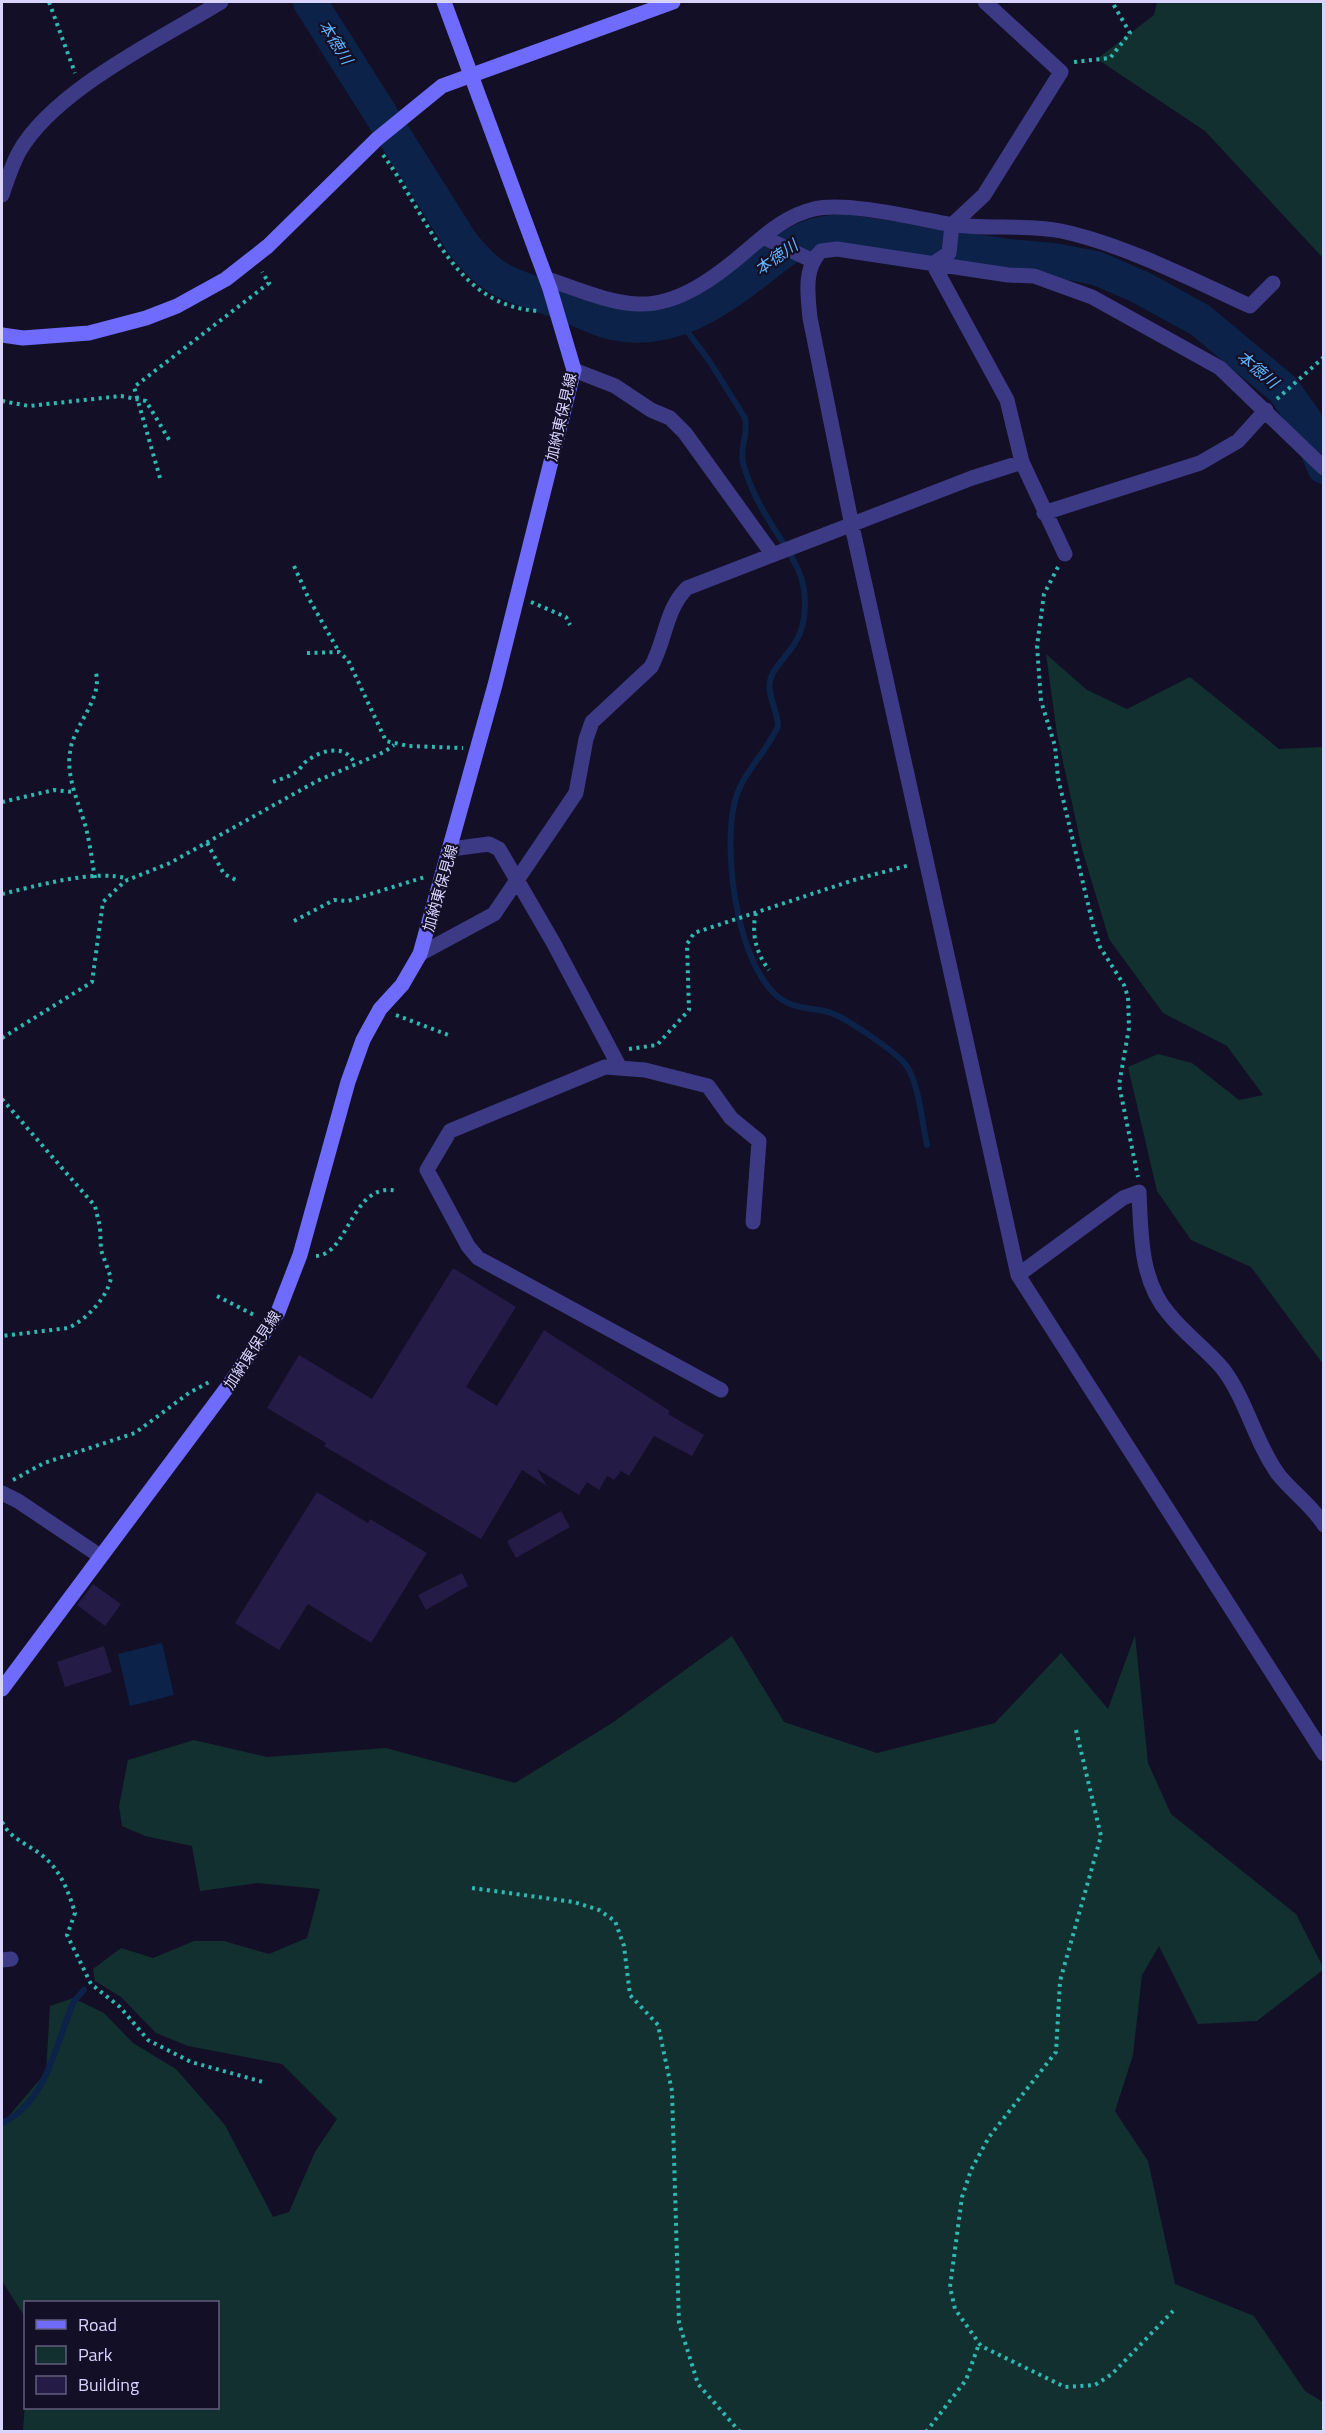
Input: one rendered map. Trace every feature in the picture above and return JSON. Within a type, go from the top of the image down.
[{"type":"main road","name":"加納東保見線","points":[[2,1689],[232,1381],[278,1312],[300,1255],[348,1082],[363,1040],[380,1010],[402,984],[420,954],[477,752],[562,425],[574,370],[548,284],[444,2]]},
{"type":"main road","points":[[2,335],[23,338],[70,335],[146,318],[202,294],[252,259],[374,141],[442,87],[673,2]]},
{"type":"street","points":[[2,195],[19,152],[35,129],[55,108],[80,88],[220,2]]},
{"type":"street","points":[[933,264],[949,253],[952,225],[984,195],[1061,72],[985,2]]},
{"type":"street","points":[[548,284],[639,305],[665,301],[721,272],[784,222],[815,208],[885,212],[952,225],[1061,231],[1113,248],[1250,306],[1273,283]]},
{"type":"street","points":[[763,237],[812,260]]},
{"type":"street","points":[[1323,468],[1272,410],[1220,368],[1092,297],[1034,276],[1008,275],[837,249],[821,250],[812,260],[807,287],[810,318],[852,526],[1018,1275],[1323,1754]]},
{"type":"street","points":[[933,264],[1007,400],[1022,462],[1065,554]]},
{"type":"street","points":[[574,370],[615,386],[651,410],[670,418],[685,433],[772,555]]},
{"type":"street","points":[[1044,513],[1200,463],[1238,441],[1272,410]]},
{"type":"street","points":[[420,954],[494,914],[518,882],[576,793],[588,729],[651,667],[658,654],[672,605],[687,588],[972,478],[1022,462]]},
{"type":"street","points":[[451,849],[489,844],[499,849],[619,1066]]},
{"type":"street","points":[[721,1390],[478,1258],[468,1246],[427,1170],[450,1131],[605,1067],[619,1066],[708,1086],[731,1118],[759,1141],[753,1222]]},
{"type":"street","points":[[1018,1275],[1123,1198],[1139,1192],[1141,1250],[1154,1292],[1168,1314],[1223,1370],[1237,1391],[1253,1429],[1278,1474],[1323,1525]]},
{"type":"street","points":[[6,1488],[18,1501],[100,1556]]},
{"type":"path","points":[[49,2],[80,88]]},
{"type":"path","points":[[1057,68],[1071,63],[1110,58],[1130,33],[1112,2]]},
{"type":"path","points":[[374,141],[426,225],[469,282],[486,295],[512,306],[539,311],[556,309]]},
{"type":"path","points":[[160,478],[134,387],[269,283],[252,259]]},
{"type":"path","points":[[1272,410],[1306,372],[1323,357]]},
{"type":"path","points":[[2,401],[29,406],[121,396],[146,400],[171,443]]},
{"type":"path","points":[[1065,554],[1044,594],[1037,646],[1041,701],[1055,746],[1058,778],[1093,925],[1100,947],[1124,985],[1128,997],[1128,1039],[1119,1085],[1138,1168],[1139,1192]]},
{"type":"path","points":[[294,566],[308,597],[339,652],[348,660],[386,741],[394,745],[455,746],[477,752]]},
{"type":"path","points":[[516,598],[542,605],[566,617],[570,625]]},
{"type":"path","points":[[307,653],[339,652]]},
{"type":"path","points":[[95,670],[97,688],[70,748],[70,777],[86,831],[95,878]]},
{"type":"path","points":[[2,1038],[92,982],[103,902],[129,879],[170,862],[317,781],[394,745]]},
{"type":"path","points":[[273,782],[296,772],[308,759],[333,750],[341,749],[355,765]]},
{"type":"path","points":[[2,802],[54,790],[74,792]]},
{"type":"path","points":[[207,843],[224,874],[236,880]]},
{"type":"path","points":[[610,1051],[651,1047],[664,1039],[689,1010],[687,944],[694,933],[857,879],[926,861]]},
{"type":"path","points":[[294,921],[334,900],[348,901],[416,878],[433,875],[442,879]]},
{"type":"path","points":[[2,894],[63,881],[120,876],[129,879]]},
{"type":"path","points":[[756,913],[753,925],[756,946],[768,970]]},
{"type":"path","points":[[380,1010],[451,1036]]},
{"type":"path","points":[[2,1099],[95,1206],[100,1227],[101,1250],[111,1278],[102,1299],[76,1324],[68,1328],[2,1336]]},
{"type":"path","points":[[300,1255],[322,1256],[332,1248],[370,1197],[389,1189],[398,1191]]},
{"type":"path","points":[[217,1296],[269,1326]]},
{"type":"path","points":[[6,1488],[44,1463],[135,1433],[201,1386],[224,1378],[232,1381]]},
{"type":"path","points":[[1076,1730],[1101,1836],[1060,1981],[1056,2052],[989,2137],[971,2170],[962,2197],[950,2288],[955,2309],[979,2343],[1065,2387],[1095,2385],[1112,2374],[1173,2311]]},
{"type":"path","points":[[2,1821],[17,1840],[43,1855],[56,1869],[75,1913],[67,1935],[91,1984],[120,2007],[148,2040],[191,2062],[263,2082]]},
{"type":"path","points":[[472,1888],[574,1902],[599,1910],[615,1921],[624,1946],[630,1995],[658,2025],[672,2091],[680,2323],[699,2384],[740,2432]]},
{"type":"path","points":[[926,2432],[966,2380],[979,2343]]},
{"type":"green space","points":[[1157,2],[1323,2],[1323,258],[1205,131],[1097,59],[1154,15]]},
{"type":"green space","points":[[1046,654],[1087,690],[1127,709],[1190,677],[1279,749],[1323,747],[1323,1364],[1251,1267],[1191,1240],[1157,1191],[1128,1067],[1158,1054],[1192,1063],[1239,1100],[1263,1095],[1227,1046],[1163,1013],[1109,939],[1082,849],[1057,734]]},
{"type":"green space","points":[[1135,1635],[1148,1763],[1171,1814],[1296,1914],[1324,1969],[1257,2021],[1198,2024],[1159,1946],[1142,1975],[1133,2055],[1115,2111],[1148,2161],[1175,2284],[1254,2316],[1305,2391],[1323,2402],[1323,2431],[23,2431],[24,2409],[219,2409],[219,2301],[24,2301],[24,2315],[2,2281],[2,2124],[46,2072],[50,2006],[73,1998],[104,2013],[133,2043],[176,2069],[225,2125],[273,2217],[289,2212],[315,2152],[337,2119],[282,2064],[188,2046],[156,2033],[121,1997],[95,1981],[93,1969],[121,1948],[153,1958],[194,1941],[224,1941],[269,1954],[307,1938],[320,1889],[257,1883],[200,1891],[192,1846],[145,1836],[122,1826],[119,1806],[128,1760],[194,1740],[267,1757],[386,1748],[515,1783],[612,1723],[732,1636],[784,1722],[877,1753],[995,1723],[1061,1653],[1108,1709]]},
{"type":"water","points":[[162,1643],[174,1695],[130,1706],[118,1654]]},
{"type":"building","points":[[453,1268],[516,1307],[466,1387],[497,1406],[544,1330],[670,1411],[668,1414],[704,1435],[692,1456],[654,1436],[629,1476],[621,1471],[614,1480],[607,1476],[599,1490],[587,1482],[579,1495],[537,1469],[547,1486],[522,1470],[481,1539],[324,1446],[326,1443],[267,1408],[299,1355],[372,1399]]},
{"type":"building","points":[[317,1492],[368,1523],[370,1519],[427,1553],[371,1643],[308,1604],[279,1650],[235,1623]]},
{"type":"building","points":[[561,1511],[570,1527],[516,1558],[507,1541]]},
{"type":"building","points":[[462,1573],[468,1586],[426,1610],[418,1595]]},
{"type":"building","points":[[93,1584],[121,1604],[105,1626],[77,1605]]},
{"type":"building","points":[[104,1646],[112,1672],[65,1687],[57,1662]]},
{"type":"waterway","name":"本徳川","points":[[310,2],[462,243],[485,268],[507,282],[606,321],[634,326],[675,320],[694,312],[730,292],[792,245],[810,236],[832,232],[845,231],[1096,268],[1140,287],[1200,320],[1283,389],[1305,420],[1324,467]]},
{"type":"waterway","points":[[678,319],[710,362],[745,418],[746,430],[742,457],[745,470],[760,504],[798,568],[804,591],[805,604],[800,634],[774,671],[770,681],[769,687],[778,726],[738,791],[731,822],[732,878],[744,938],[755,965],[768,986],[784,1001],[794,1006],[836,1015],[881,1044],[906,1065],[917,1092],[927,1145]]},
{"type":"waterway","points":[[2,2123],[17,2114],[40,2086],[74,2001],[84,1990]]}]
